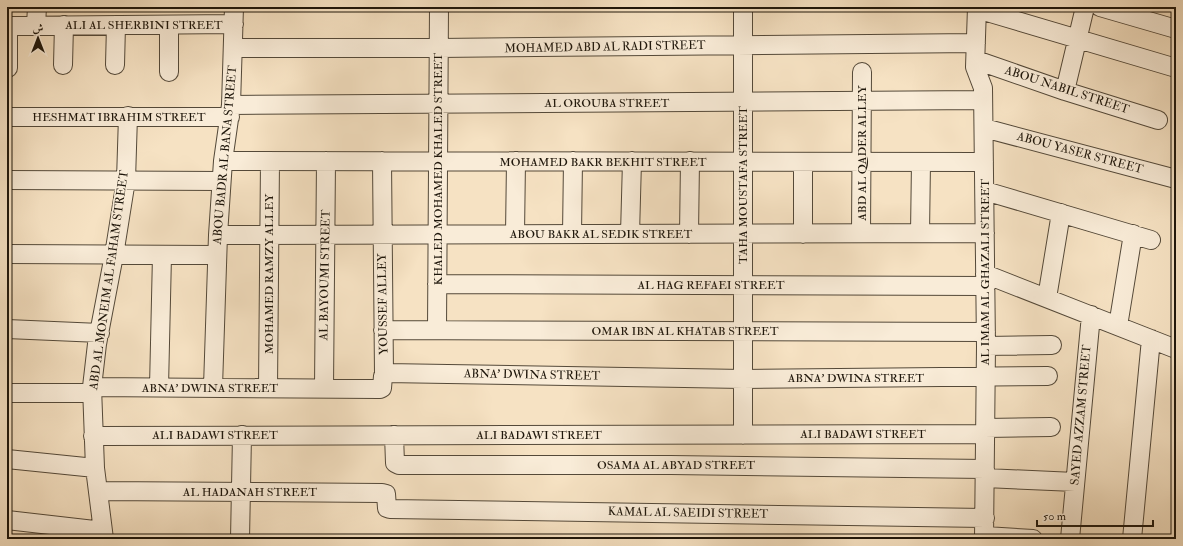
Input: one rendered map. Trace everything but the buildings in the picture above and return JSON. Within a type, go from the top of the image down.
[{"type":"street","points":[[36,25],[37,7]]},
{"type":"street","name":"KHALED MOHAMED KHALED STREET","points":[[437,330],[439,7]]},
{"type":"street","name":"TAHA MOUSTAFA STREET","points":[[743,7],[743,434]]},
{"type":"street","points":[[1065,91],[1085,7]]},
{"type":"street","points":[[1100,7],[1176,29]]},
{"type":"street","points":[[977,8],[1176,68]]},
{"type":"street","name":"AL IMAM AL GHAZALI STREET","points":[[977,8],[975,67],[982,88],[984,128],[986,280],[984,538]]},
{"type":"street","name":"ALI AL SHERBINI STREET","points":[[8,26],[169,25],[234,16]]},
{"type":"street","name":"ABOU BADR AL BANA STREET","points":[[217,255],[221,181],[231,111],[234,16]]},
{"type":"street","points":[[63,65],[64,25]]},
{"type":"street","points":[[115,65],[116,25]]},
{"type":"street","points":[[169,25],[169,72]]},
{"type":"street","points":[[8,26],[8,68]]},
{"type":"street","name":"MOHAMED ABD AL RADI STREET","points":[[233,48],[438,48],[743,45],[976,51]]},
{"type":"street","name":"ABOU NABIL STREET","points":[[976,51],[1065,91],[1158,120]]},
{"type":"street","name":"ABD AL QADER ALLEY","points":[[861,233],[862,72]]},
{"type":"street","name":"AL OROUBA STREET","points":[[231,111],[438,104],[983,100]]},
{"type":"street","name":"HESHMAT IBRAHIM STREET","points":[[7,118],[128,116],[231,111]]},
{"type":"street","name":"ABD AL MONEIM AL FAHAM STREET","points":[[103,535],[95,468],[92,390],[100,333],[126,180],[128,116]]},
{"type":"street","name":"ABOU YASER STREET","points":[[984,128],[1176,179]]},
{"type":"street","name":"MOHAMED BAKR BEKHIT STREET","points":[[223,161],[984,162]]},
{"type":"street","name":"MOHAMED RAMZY ALLEY","points":[[268,388],[270,161]]},
{"type":"street","name":"AL BAYOUMI STREET","points":[[324,388],[326,161]]},
{"type":"street","name":"YOUSSEF ALLEY","points":[[382,161],[384,374]]},
{"type":"street","points":[[515,234],[516,162]]},
{"type":"street","points":[[572,234],[573,162]]},
{"type":"street","points":[[630,234],[632,162]]},
{"type":"street","points":[[689,234],[690,162]]},
{"type":"street","points":[[803,162],[803,234]]},
{"type":"street","points":[[920,233],[921,162]]},
{"type":"street","points":[[7,180],[221,181]]},
{"type":"street","points":[[984,191],[1151,240]]},
{"type":"street","points":[[1047,298],[1061,213]]},
{"type":"street","name":"ABOU BAKR AL SEDIK STREET","points":[[218,235],[985,233]]},
{"type":"street","points":[[1118,326],[1133,234]]},
{"type":"street","points":[[7,254],[217,255],[213,387]]},
{"type":"street","points":[[159,387],[162,255]]},
{"type":"street","points":[[986,280],[1047,298],[1176,348]]},
{"type":"street","name":"AL HAG REFAEI STREET","points":[[437,284],[743,285],[986,280]]},
{"type":"street","name":"SAYED AZZAM STREET","points":[[1070,539],[1091,315]]},
{"type":"street","points":[[7,329],[100,333]]},
{"type":"street","name":"OMAR IBN AL KHATAB STREET","points":[[383,330],[743,332],[986,339],[1052,345]]},
{"type":"street","points":[[1132,539],[1151,339]]},
{"type":"street","name":"ABNA' DWINA STREET","points":[[7,393],[159,387],[380,389],[382,388],[384,374],[743,379],[986,378],[1048,376]]},
{"type":"street","name":"ALI BADAWI STREET","points":[[93,436],[743,434],[985,431],[1050,427]]},
{"type":"street","points":[[240,539],[242,435]]},
{"type":"street","name":"OSAMA AL ABYAD STREET","points":[[394,435],[394,458],[395,463],[399,465],[671,465],[985,474]]},
{"type":"street","points":[[7,459],[95,468]]},
{"type":"street","points":[[985,474],[1075,482]]},
{"type":"street","name":"AL HADANAH STREET","points":[[98,491],[382,493],[386,494],[387,508],[390,509]]},
{"type":"street","name":"KAMAL AL SAEIDI STREET","points":[[390,509],[985,518]]},
{"type":"street","points":[[7,520],[103,535]]},
{"type":"street","points":[[984,538],[1034,539]]}]
